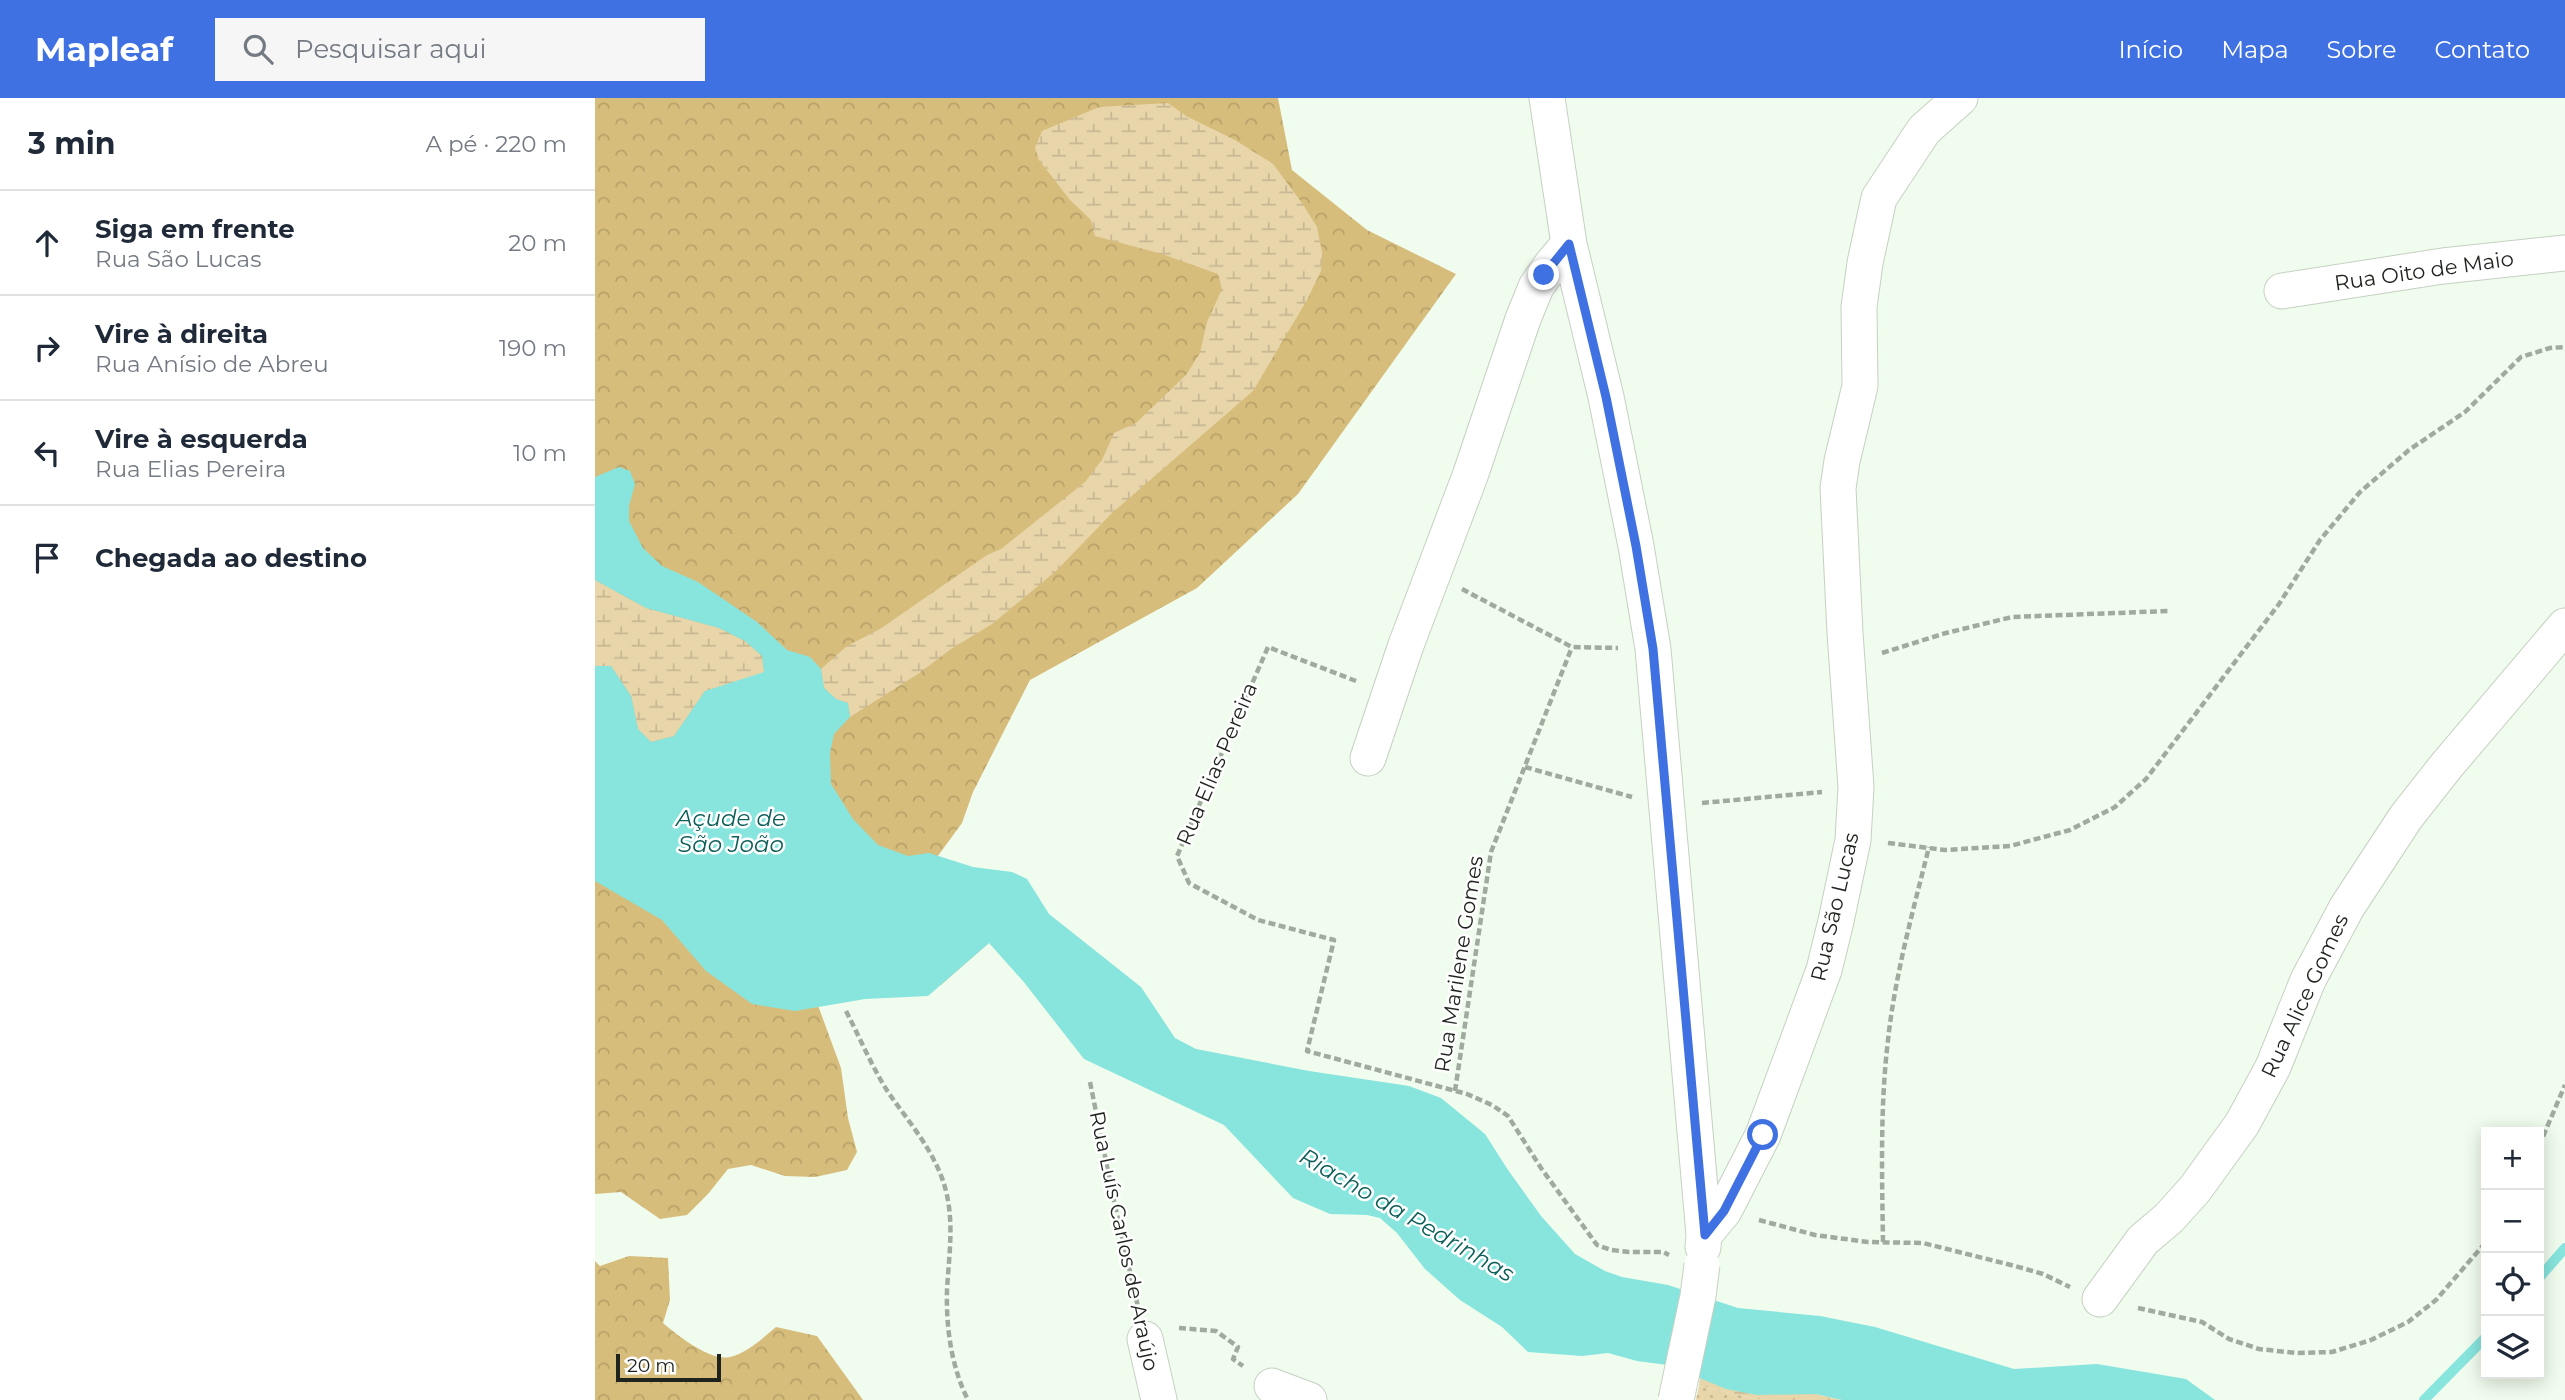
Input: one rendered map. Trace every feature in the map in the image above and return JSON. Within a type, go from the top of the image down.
[{"type":"street","points":[[1548,98],[1569,244],[1609,410],[1653,649],[1698,1296],[1676,1400]]},
{"type":"street","name":"Rua São Lucas","points":[[1694,1252],[1724,1211],[1763,1135],[1824,970],[1853,840],[1856,787],[1839,512],[1842,461],[1860,386],[1860,307],[1865,263],[1879,198],[1924,130],[1960,98]]},
{"type":"street","points":[[1368,758],[1537,287],[1569,244]]},
{"type":"street","name":"Rua Oito de Maio","points":[[2282,291],[2443,266],[2565,253]]},
{"type":"street","name":"Rua Alice Gomes","points":[[2100,1299],[2143,1240],[2169,1218],[2195,1189],[2242,1124],[2273,1067],[2308,980],[2340,919],[2406,817],[2565,626]]},
{"type":"street","name":"Rua Luís Carlos de Araújo","points":[[1145,1339],[1159,1400]]},
{"type":"street","points":[[1272,1386],[1309,1400]]},
{"type":"path","points":[[1853,840],[1945,850],[2010,846],[2070,830],[2115,807],[2146,779],[2162,759],[2279,604],[2320,540],[2360,492],[2409,450],[2465,412],[2521,357],[2550,348],[2565,347]]},
{"type":"path","points":[[1433,574],[1572,647],[1653,649]]},
{"type":"path","points":[[1847,663],[1946,633],[2012,617],[2168,611]]},
{"type":"path","name":"Rua Elias Pereira","points":[[1389,694],[1268,647],[1177,856],[1189,883],[1258,920],[1333,940],[1307,1052],[1455,1091],[1492,1105],[1508,1116],[1541,1168],[1597,1245],[1629,1252],[1694,1252]]},
{"type":"path","name":"Rua Marilene Gomes","points":[[1455,1091],[1491,852],[1572,647]]},
{"type":"path","points":[[1884,1242],[1881,1154],[1888,1040],[1904,945],[1929,848]]},
{"type":"path","points":[[846,1011],[887,1090],[932,1156],[944,1183],[951,1218],[948,1330],[953,1360],[968,1400]]},
{"type":"path","name":"Rua Luís Carlos de Araújo","points":[[1090,1082],[1145,1339]]},
{"type":"path","points":[[2544,1134],[2565,1085]]},
{"type":"path","points":[[1145,1339],[1170,1328],[1216,1331],[1238,1347],[1233,1359],[1272,1386]]},
{"type":"green space","points":[[595,98],[1278,98],[1292,170],[1367,230],[1456,274],[1298,494],[1197,588],[1030,680],[973,792],[962,823],[932,864],[1007,927],[941,985],[816,1000],[841,1068],[848,1118],[857,1152],[847,1170],[815,1177],[785,1176],[751,1165],[728,1169],[687,1215],[660,1219],[621,1192],[595,1194]]},
{"type":"green space","points":[[1168,103],[1186,116],[1235,140],[1273,164],[1302,203],[1317,227],[1322,252],[1321,271],[1307,300],[1253,391],[1112,513],[1056,571],[992,624],[850,717],[848,703],[836,699],[824,688],[821,669],[847,646],[880,629],[987,555],[1001,549],[1085,482],[1102,460],[1114,433],[1136,423],[1186,375],[1200,353],[1207,322],[1222,289],[1218,274],[1162,254],[1095,236],[1091,220],[1070,200],[1039,160],[1035,148],[1042,131],[1099,107]]},
{"type":"green space","points":[[595,580],[646,608],[719,628],[745,641],[762,656],[764,673],[705,691],[674,736],[651,742],[638,729],[631,696],[611,666],[595,666]]},
{"type":"green space","points":[[629,1256],[668,1258],[670,1300],[663,1323],[704,1352],[722,1357],[736,1355],[749,1349],[776,1327],[817,1336],[863,1400],[595,1400],[595,1261],[600,1266]]},
{"type":"green space","points":[[1700,1377],[1726,1389],[1816,1394],[1842,1400],[1761,1400],[1699,1386]]},
{"type":"green space","points":[[1699,1386],[1761,1400],[1696,1400]]},
{"type":"water","points":[[619,467],[630,471],[635,484],[629,506],[629,521],[643,548],[662,566],[698,582],[757,622],[787,650],[810,657],[821,669],[824,688],[836,699],[848,703],[850,717],[834,734],[830,753],[831,784],[853,819],[878,845],[908,856],[929,853],[973,867],[1012,872],[1027,879],[1049,914],[1141,987],[1175,1038],[1196,1049],[1309,1071],[1409,1086],[1441,1098],[1485,1134],[1541,1216],[1575,1254],[1622,1277],[1668,1285],[1738,1308],[1820,1316],[1875,1327],[2014,1369],[2097,1364],[2186,1379],[2215,1400],[1842,1400],[1816,1394],[1757,1395],[1726,1389],[1668,1365],[1637,1361],[1608,1353],[1582,1356],[1528,1352],[1502,1327],[1460,1300],[1425,1269],[1397,1233],[1380,1218],[1330,1214],[1293,1198],[1224,1125],[1084,1059],[1023,981],[989,943],[928,996],[865,999],[795,1011],[752,1004],[706,971],[662,920],[595,881],[595,666],[611,666],[631,696],[638,729],[651,742],[674,736],[705,691],[764,672],[762,656],[745,641],[719,628],[646,608],[595,580],[595,477]]},
{"type":"waterway","points":[[2544,1272],[2565,1248]]},
{"type":"waterway","points":[[2424,1400],[2481,1342]]},
{"type":"route","points":[[1544,275],[1569,244],[1606,397],[1636,546],[1653,649],[1705,1235],[1724,1211],[1763,1135]]},
{"type":"water label","name":"Açude de São João","points":[[731,831]]},
{"type":"water label","name":"Riacho da Pedrinhas","points":[[1407,1215]]}]
